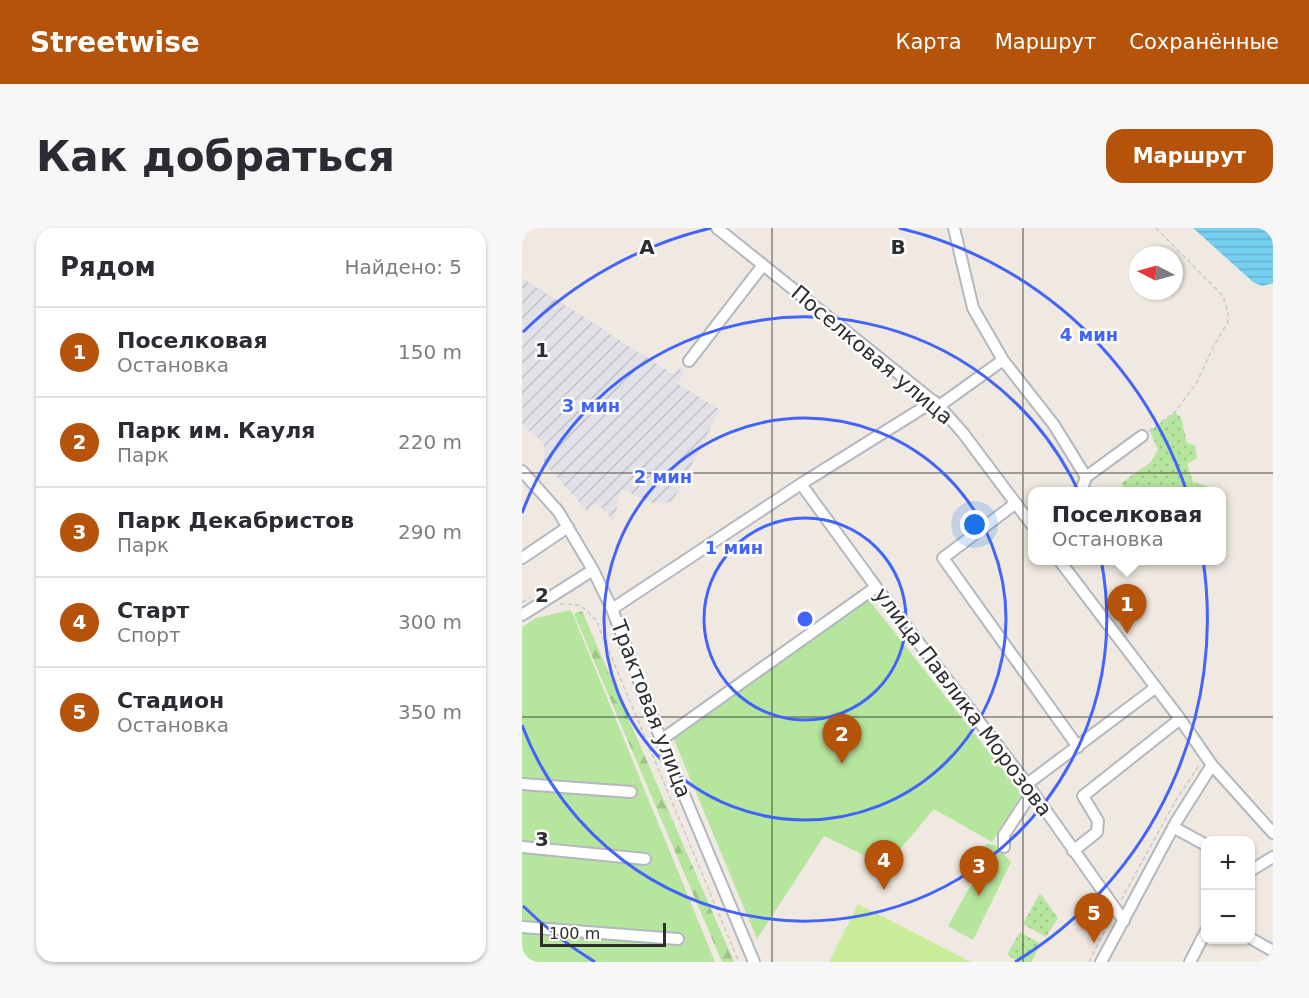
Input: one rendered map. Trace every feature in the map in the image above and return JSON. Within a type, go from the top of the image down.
[{"type":"street","points":[[954,228],[973,308],[1003,360],[1054,425],[1086,477]]},
{"type":"street","name":"Поселковая улица","points":[[724,230],[763,266],[937,403],[963,433],[1028,520]]},
{"type":"street","points":[[689,361],[763,266]]},
{"type":"street","points":[[612,609],[801,484],[937,403],[1003,360]]},
{"type":"street","points":[[1082,487],[1086,477],[1142,436]]},
{"type":"street","name":"Трактовая улица","points":[[522,471],[558,511],[593,570],[612,609],[661,740],[754,962]]},
{"type":"street","name":"улица Павлика Морозова","points":[[801,484],[876,587],[1029,788],[1124,921]]},
{"type":"street","points":[[1016,503],[943,558],[1078,747]]},
{"type":"street","points":[[522,558],[568,527]]},
{"type":"street","points":[[1062,565],[1180,719],[1212,765],[1273,833]]},
{"type":"street","points":[[522,615],[593,570]]},
{"type":"street","points":[[661,740],[876,587]]},
{"type":"street","points":[[1004,847],[1004,835],[1029,788],[1155,688]]},
{"type":"street","points":[[1073,851],[1097,832],[1098,820],[1083,796],[1180,719]]},
{"type":"street","points":[[1101,962],[1173,827],[1212,765]]},
{"type":"street","points":[[522,784],[630,792]]},
{"type":"street","points":[[1173,827],[1201,842]]},
{"type":"street","points":[[522,847],[645,859]]},
{"type":"street","points":[[1255,868],[1273,857]]},
{"type":"street","points":[[522,927],[678,939]]},
{"type":"street","points":[[1255,940],[1273,951]]},
{"type":"street","points":[[1190,962],[1201,941]]},
{"type":"path","points":[[1142,436],[1175,412],[1197,382],[1212,348],[1228,322],[1228,312],[1223,296],[1155,228]]},
{"type":"path","points":[[522,602],[536,594],[546,594],[551,603],[579,605],[596,620],[739,962]]},
{"type":"path","points":[[1089,962],[1176,800],[1205,756]]},
{"type":"shaded area","points":[[522,278],[673,374],[678,368],[685,371],[678,384],[720,410],[672,502],[653,503],[621,489],[614,521],[597,503],[587,511],[544,463],[544,443],[522,425]]},
{"type":"green space","points":[[1175,412],[1181,418],[1187,443],[1195,445],[1197,458],[1187,464],[1193,482],[1206,487],[1123,487],[1121,483],[1150,463],[1158,450],[1150,431]]},
{"type":"green space","points":[[869,600],[1022,794],[992,842],[934,809],[886,866],[824,836],[757,939],[672,735]]},
{"type":"green space","points":[[571,610],[715,962],[522,962],[522,627],[536,618]]},
{"type":"green space","points":[[582,611],[734,962],[722,962],[574,614]]},
{"type":"green space","points":[[987,844],[995,845],[1011,862],[973,940],[948,926],[969,888],[979,879],[976,870],[976,855]]},
{"type":"green space","points":[[1040,893],[1058,918],[1046,937],[1023,924]]},
{"type":"green space","points":[[858,904],[971,962],[829,962]]},
{"type":"green space","points":[[1020,932],[1041,944],[1031,962],[1019,962],[1007,955]]},
{"type":"water","points":[[1193,228],[1273,228],[1273,283],[1262,286],[1253,282]]},
{"type":"place","name":"Поселковая","points":[[1127,634]]},
{"type":"place","name":"Парк им. Кауля","points":[[842,764]]},
{"type":"place","name":"Старт","points":[[884,890]]},
{"type":"place","name":"Парк Декабристов","points":[[979,896]]},
{"type":"place","name":"Стадион","points":[[1094,943]]}]
